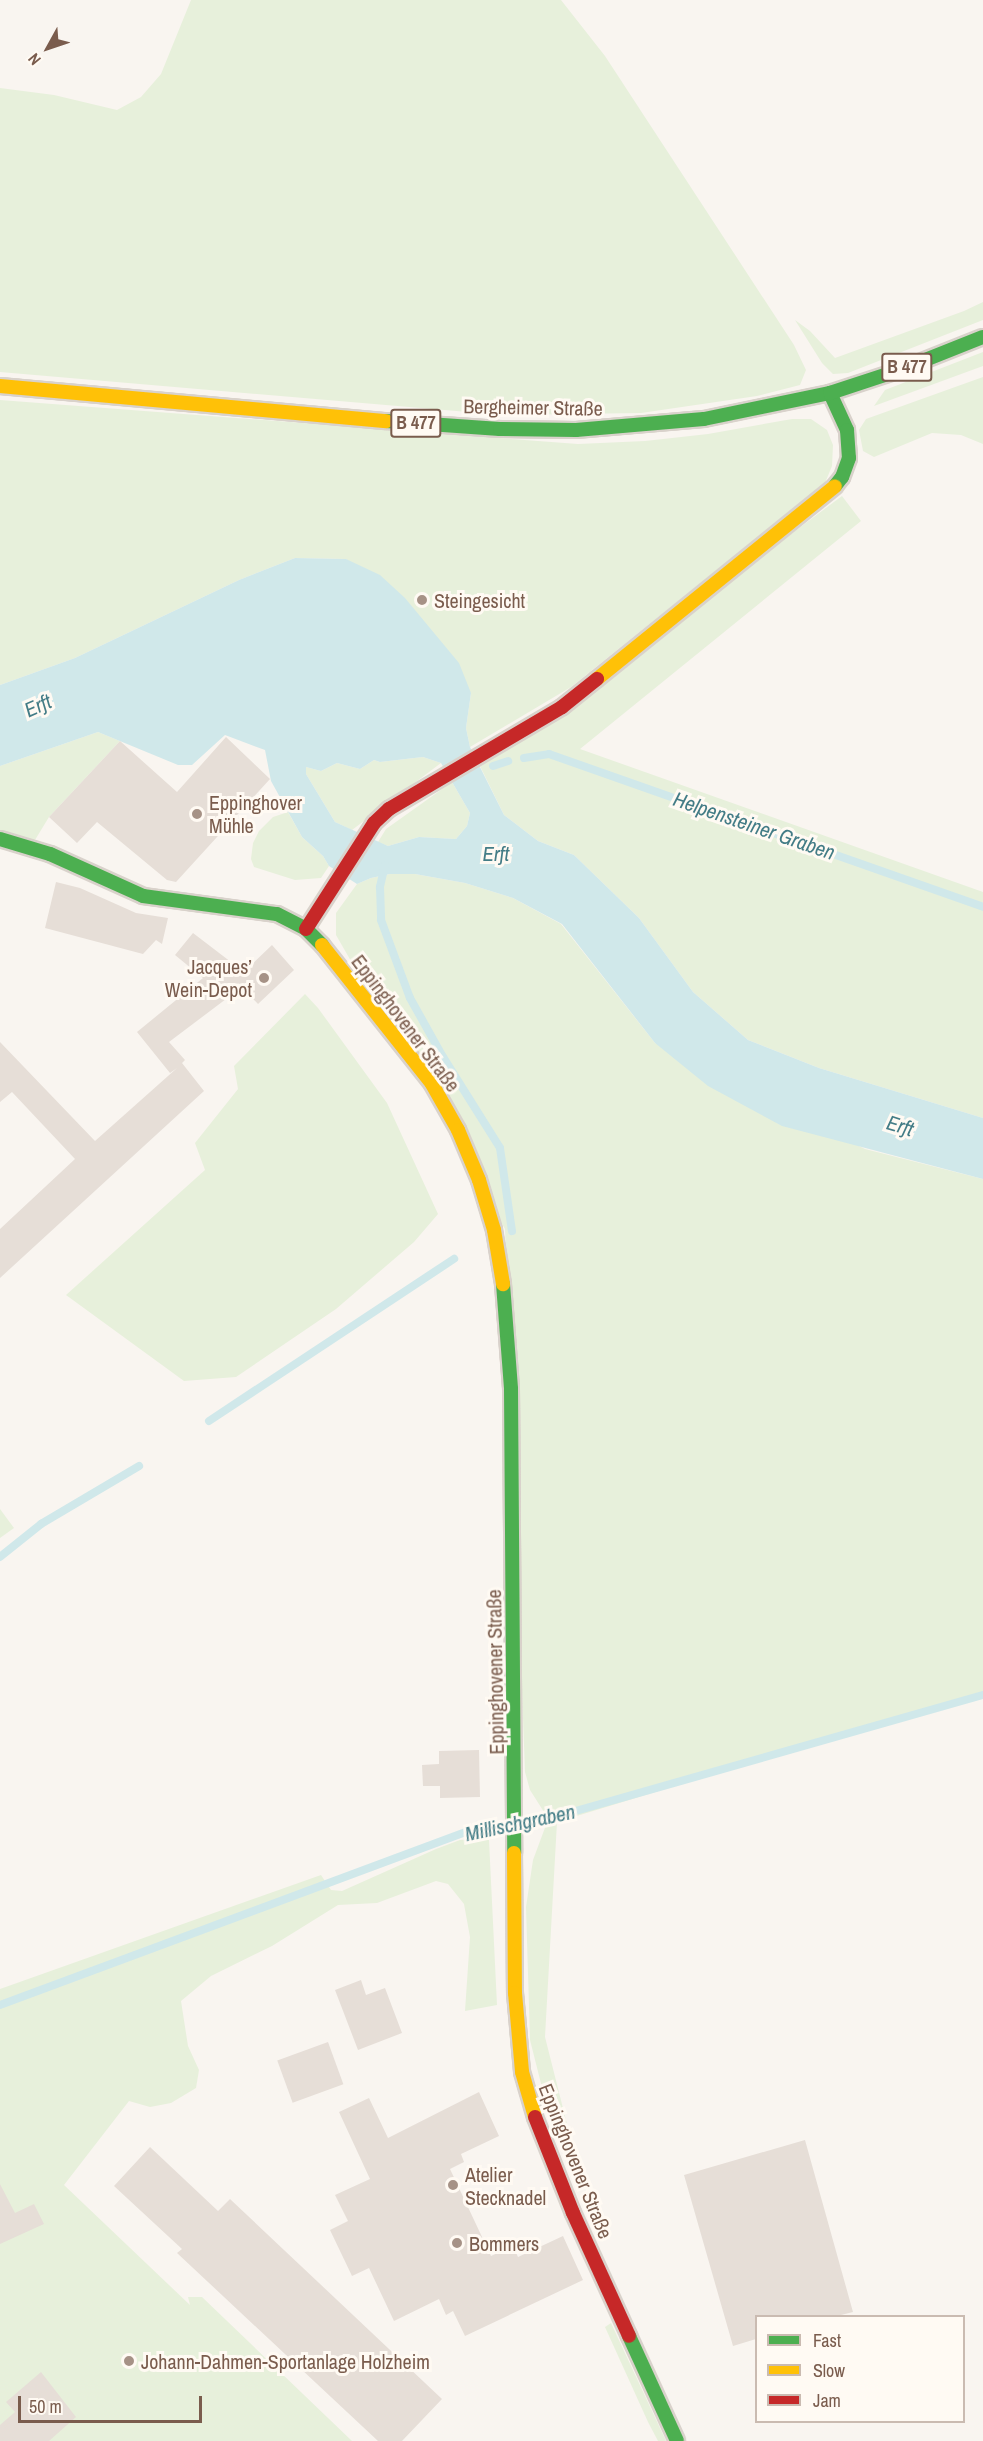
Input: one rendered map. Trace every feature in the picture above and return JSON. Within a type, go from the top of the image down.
[{"type":"main road","name":"Bergheimer Straße","points":[[0,386],[511,429],[576,430],[669,423],[763,408],[830,393],[900,370],[983,337]]},
{"type":"main road","points":[[306,929],[375,823],[389,809],[562,707],[830,493],[842,477],[849,458],[847,430],[830,393]]},
{"type":"main road","name":"Eppinghovener Straße","points":[[0,839],[50,854],[143,896],[278,914],[306,929],[332,956],[432,1084],[458,1130],[494,1230],[505,1293],[511,1389],[515,1993],[520,2063],[527,2097],[573,2213],[677,2441]]},
{"type":"green space","points":[[191,0],[561,0],[605,56],[794,345],[806,370],[800,385],[757,396],[641,413],[503,415],[0,372],[0,88],[54,95],[117,110],[141,97],[161,74]]},
{"type":"green space","points":[[983,302],[983,320],[848,373],[833,374],[822,363],[795,320],[810,331],[835,358]]},
{"type":"green space","points":[[983,352],[983,366],[874,406],[885,390]]},
{"type":"green space","points":[[983,377],[983,444],[961,435],[932,433],[874,457],[863,451],[859,430],[866,419]]},
{"type":"green space","points":[[0,400],[578,444],[645,441],[708,434],[792,419],[811,419],[827,430],[833,445],[832,466],[825,483],[571,687],[470,747],[466,728],[471,693],[346,559],[295,558],[239,580],[75,658],[0,685]]},
{"type":"green space","points":[[842,496],[861,521],[580,749],[983,892],[983,1118],[819,1068],[748,1040],[693,992],[639,918],[574,855],[538,841],[504,815],[480,766]]},
{"type":"green space","points":[[98,732],[120,741],[49,817],[35,840],[0,830],[0,766]]},
{"type":"green space","points":[[423,757],[441,763],[352,830],[335,822],[306,774],[306,767],[321,771],[337,763],[360,769],[374,760],[380,762]]},
{"type":"green space","points":[[452,782],[470,813],[467,826],[456,839],[419,837],[388,846],[378,842],[386,829]]},
{"type":"green space","points":[[288,812],[302,837],[323,856],[329,866],[321,878],[295,880],[254,867],[251,859],[253,843],[259,831],[273,817]]},
{"type":"green space","points":[[390,874],[415,874],[465,883],[513,898],[561,924],[655,1043],[865,1149],[983,1179],[983,1692],[557,1822],[545,2037],[570,2136],[555,2139],[530,2040],[526,1907],[533,1860],[546,1825],[544,1812],[530,1790],[525,1772],[505,1229],[336,935],[336,913],[357,884]]},
{"type":"green space","points":[[305,994],[318,1008],[387,1103],[438,1214],[414,1242],[336,1309],[236,1377],[184,1381],[66,1295],[205,1170],[195,1143],[238,1089],[234,1066]]},
{"type":"green space","points":[[0,1509],[14,1528],[0,1538]]},
{"type":"green space","points":[[460,1840],[489,1840],[497,2005],[465,2011],[470,1937],[464,1904],[448,1884],[436,1881],[377,1903],[338,1905],[272,1946],[211,1976],[181,2001],[188,2046],[199,2070],[196,2088],[171,2103],[150,2107],[129,2101],[64,2185],[190,2305],[188,2297],[202,2297],[352,2441],[0,2441],[0,1989],[321,1875],[331,1890],[342,1891],[436,1849]]},
{"type":"green space","points":[[611,2323],[666,2441],[658,2441],[648,2422],[605,2327]]},
{"type":"water","name":"Erft","points":[[295,558],[346,559],[380,575],[405,598],[459,663],[471,693],[466,728],[470,747],[504,815],[538,841],[574,855],[639,918],[693,992],[748,1040],[819,1068],[983,1118],[983,1179],[782,1126],[708,1086],[655,1043],[562,924],[513,898],[465,883],[415,874],[390,874],[357,884],[329,866],[323,856],[302,837],[271,781],[265,750],[225,735],[192,765],[178,765],[98,732],[0,766],[0,685],[75,658],[239,580]],"holes":[[[423,757],[441,763],[470,813],[467,826],[456,839],[419,837],[388,846],[335,822],[306,774],[306,767],[321,771],[337,763],[360,769],[374,760],[380,762]]]},
{"type":"building","name":"Eppinghover Mühle","points":[[226,737],[270,779],[176,882],[167,880],[97,822],[77,843],[49,817],[120,741],[177,792]]},
{"type":"building","points":[[56,882],[80,888],[136,913],[168,918],[162,944],[156,940],[143,954],[45,928]]},
{"type":"building","points":[[193,933],[244,972],[272,945],[294,970],[258,1004],[238,983],[226,999],[169,1042],[185,1060],[182,1063],[204,1091],[0,1278],[0,1229],[75,1159],[12,1092],[0,1102],[0,1042],[95,1141],[177,1068],[170,1073],[137,1032],[203,978],[175,955]]},
{"type":"building","points":[[479,1750],[480,1797],[440,1798],[440,1786],[423,1786],[422,1765],[439,1764],[439,1751]]},
{"type":"building","points":[[361,1980],[366,1995],[385,1988],[402,2033],[358,2050],[335,1990]]},
{"type":"building","points":[[328,2042],[343,2084],[293,2103],[277,2060]]},
{"type":"building","points":[[479,2092],[499,2136],[461,2154],[464,2162],[450,2169],[491,2256],[513,2246],[518,2257],[563,2236],[583,2280],[465,2336],[453,2311],[446,2315],[439,2299],[394,2321],[369,2268],[352,2276],[330,2230],[348,2221],[335,2195],[370,2179],[339,2112],[369,2098],[388,2138]]},
{"type":"building","points":[[805,2140],[853,2312],[841,2315],[755,2315],[755,2339],[733,2346],[684,2175]]},
{"type":"building","points":[[150,2147],[218,2211],[230,2199],[442,2399],[402,2441],[378,2441],[177,2253],[182,2249],[114,2186]]},
{"type":"building","points":[[0,2184],[15,2213],[34,2204],[44,2224],[0,2244]]},
{"type":"building","points":[[41,2372],[76,2417],[49,2441],[0,2441],[0,2425],[15,2412],[6,2402]]},
{"type":"waterway","name":"Helpensteiner Graben","points":[[524,758],[549,754],[983,907]]},
{"type":"waterway","name":"Helpensteiner Graben","points":[[493,766],[508,761]]},
{"type":"waterway","points":[[385,865],[380,887],[381,920],[410,998],[443,1057],[500,1148],[512,1231]]},
{"type":"waterway","points":[[209,1421],[454,1259]]},
{"type":"waterway","points":[[0,1557],[41,1524],[139,1466]]},
{"type":"waterway","name":"Millischgraben","points":[[523,1826],[983,1695]]},
{"type":"waterway","name":"Millischgraben","points":[[0,2005],[474,1829],[508,1827]]},
{"type":"traffic: fast","points":[[386,421],[500,429],[576,430],[704,419],[830,393],[900,370],[983,337]]},
{"type":"traffic: fast","points":[[830,393],[847,430],[849,458],[842,477],[835,486]]},
{"type":"traffic: fast","points":[[0,839],[50,854],[143,896],[277,914],[306,929],[322,945]]},
{"type":"traffic: fast","points":[[503,1284],[511,1389],[514,1853]]},
{"type":"traffic: fast","points":[[629,2336],[677,2441]]},
{"type":"traffic: slow","points":[[0,386],[386,421]]},
{"type":"traffic: slow","points":[[597,679],[835,486]]},
{"type":"traffic: slow","points":[[322,945],[432,1084],[458,1130],[479,1180],[494,1230],[503,1284]]},
{"type":"traffic: slow","points":[[514,1853],[515,1993],[522,2072],[535,2117]]},
{"type":"traffic: jam","points":[[306,929],[374,823],[389,809],[562,707],[597,679]]},
{"type":"traffic: jam","points":[[535,2117],[573,2213],[629,2336]]},
{"type":"place","name":"Steingesicht","points":[[422,600]]},
{"type":"place","name":"Eppinghover Mühle","points":[[197,814]]},
{"type":"place","name":"Jacques’ Wein-Depot","points":[[264,978]]},
{"type":"place","name":"Atelier Stecknadel","points":[[453,2185]]},
{"type":"place","name":"Bommers","points":[[457,2243]]},
{"type":"place","name":"Johann-Dahmen-Sportanlage Holzheim","points":[[129,2361]]}]
